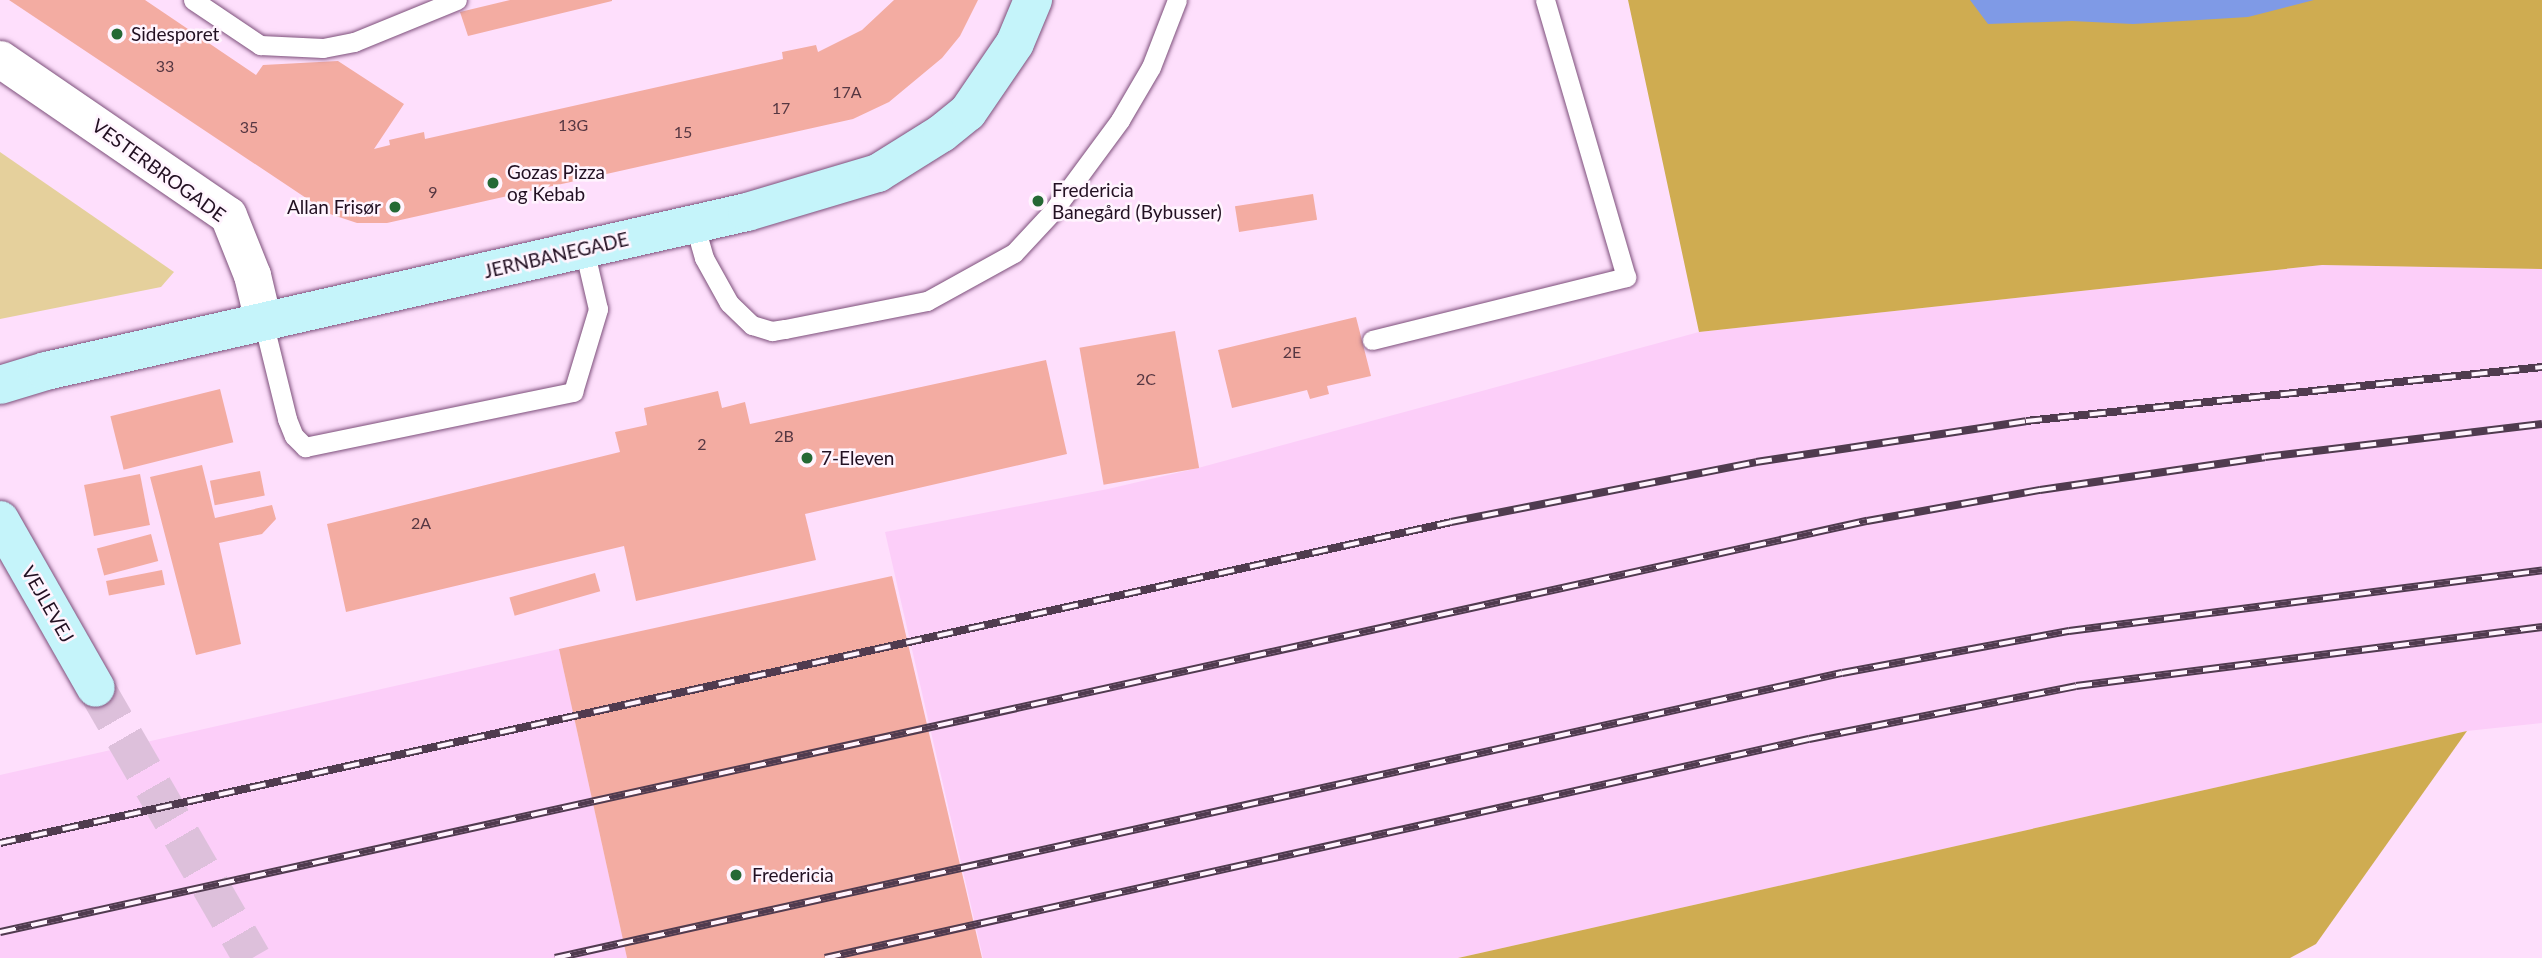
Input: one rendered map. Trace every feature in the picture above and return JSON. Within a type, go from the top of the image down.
[{"type":"street","name":"JERNBANEGADE","points":[[0,384],[11,379],[262,321],[747,212],[878,173],[942,133],[981,98],[1015,43],[1034,0]]},
{"type":"street","name":"VESTERBROGADE","points":[[0,59],[228,215],[252,275],[262,321]]},
{"type":"street","name":"VEJLEVEJ","points":[[0,520],[96,688]]},
{"type":"lane","points":[[193,0],[260,45],[323,48],[354,41],[457,0]]},
{"type":"lane","points":[[694,223],[704,258],[729,303],[752,325],[772,331],[927,301],[1014,253],[1053,211],[1120,120],[1151,67],[1177,0]]},
{"type":"lane","points":[[1372,340],[1626,277],[1545,0]]},
{"type":"lane","points":[[262,321],[287,419],[294,436],[305,447],[573,392],[598,309],[584,249]]},
{"type":"shaded area","points":[[1628,0],[2542,0],[2542,269],[2322,265],[1699,332]]},
{"type":"shaded area","points":[[0,152],[174,272],[161,287],[0,319]]},
{"type":"shaded area","points":[[2322,265],[2542,269],[2542,723],[2467,731],[1458,958],[983,958],[885,532],[1108,489],[1198,468],[1699,332]]},
{"type":"shaded area","points":[[559,649],[627,958],[0,958],[0,775]]},
{"type":"shaded area","points":[[2467,731],[2316,944],[2290,958],[1458,958]]},
{"type":"water","points":[[1970,0],[2314,0],[2248,17],[2133,24],[2072,21],[1988,24]]},
{"type":"building","points":[[9,0],[145,0],[256,75],[263,65],[338,61],[404,104],[374,149],[390,145],[389,140],[424,132],[425,139],[783,59],[782,52],[816,45],[818,52],[862,30],[894,0],[978,0],[960,36],[942,58],[889,102],[853,119],[387,223],[357,223],[330,214]]},
{"type":"building","points":[[510,0],[612,1],[468,36],[460,12]]},
{"type":"building","points":[[1313,194],[1317,220],[1239,232],[1235,206]]},
{"type":"building","points":[[1356,317],[1371,376],[1327,386],[1329,394],[1310,399],[1307,390],[1232,408],[1218,350]]},
{"type":"building","points":[[1175,331],[1199,468],[1104,485],[1079,348]]},
{"type":"building","points":[[1046,360],[1067,454],[805,514],[816,560],[636,601],[624,546],[346,612],[327,524],[620,452],[615,432],[647,425],[644,408],[718,391],[722,408],[745,402],[750,424]]},
{"type":"building","points":[[220,389],[233,442],[124,470],[110,416]]},
{"type":"building","points":[[202,465],[215,518],[272,505],[276,519],[262,534],[219,543],[241,644],[196,655],[150,477]]},
{"type":"building","points":[[260,471],[265,496],[215,505],[210,481]]},
{"type":"building","points":[[140,474],[150,525],[94,536],[84,485]]},
{"type":"building","points":[[151,534],[158,561],[104,576],[97,548]]},
{"type":"building","points":[[162,570],[165,585],[109,596],[106,581]]},
{"type":"building","points":[[595,573],[600,591],[515,616],[509,598]]},
{"type":"building","points":[[892,576],[982,958],[627,958],[559,649]]},
{"type":"tunnel","points":[[96,688],[252,958]]},
{"type":"railway","points":[[0,843],[1451,522],[1756,462],[2026,421],[2542,367]]},
{"type":"railway","points":[[0,932],[1867,521],[2040,490],[2265,457],[2542,424]]},
{"type":"railway","points":[[555,958],[1842,673],[2069,631],[2542,570]]},
{"type":"railway","points":[[825,958],[1809,739],[2076,686],[2542,627]]},
{"type":"place","name":"Sidesporet","points":[[117,34]]},
{"type":"place","name":"Gozas Pizza og Kebab","points":[[493,183]]},
{"type":"place","name":"Fredericia Banegård (Bybusser)","points":[[1038,201]]},
{"type":"place","name":"Allan Frisør","points":[[395,207]]},
{"type":"place","name":"7-Eleven","points":[[807,458]]},
{"type":"place","name":"Fredericia","points":[[736,875]]}]
